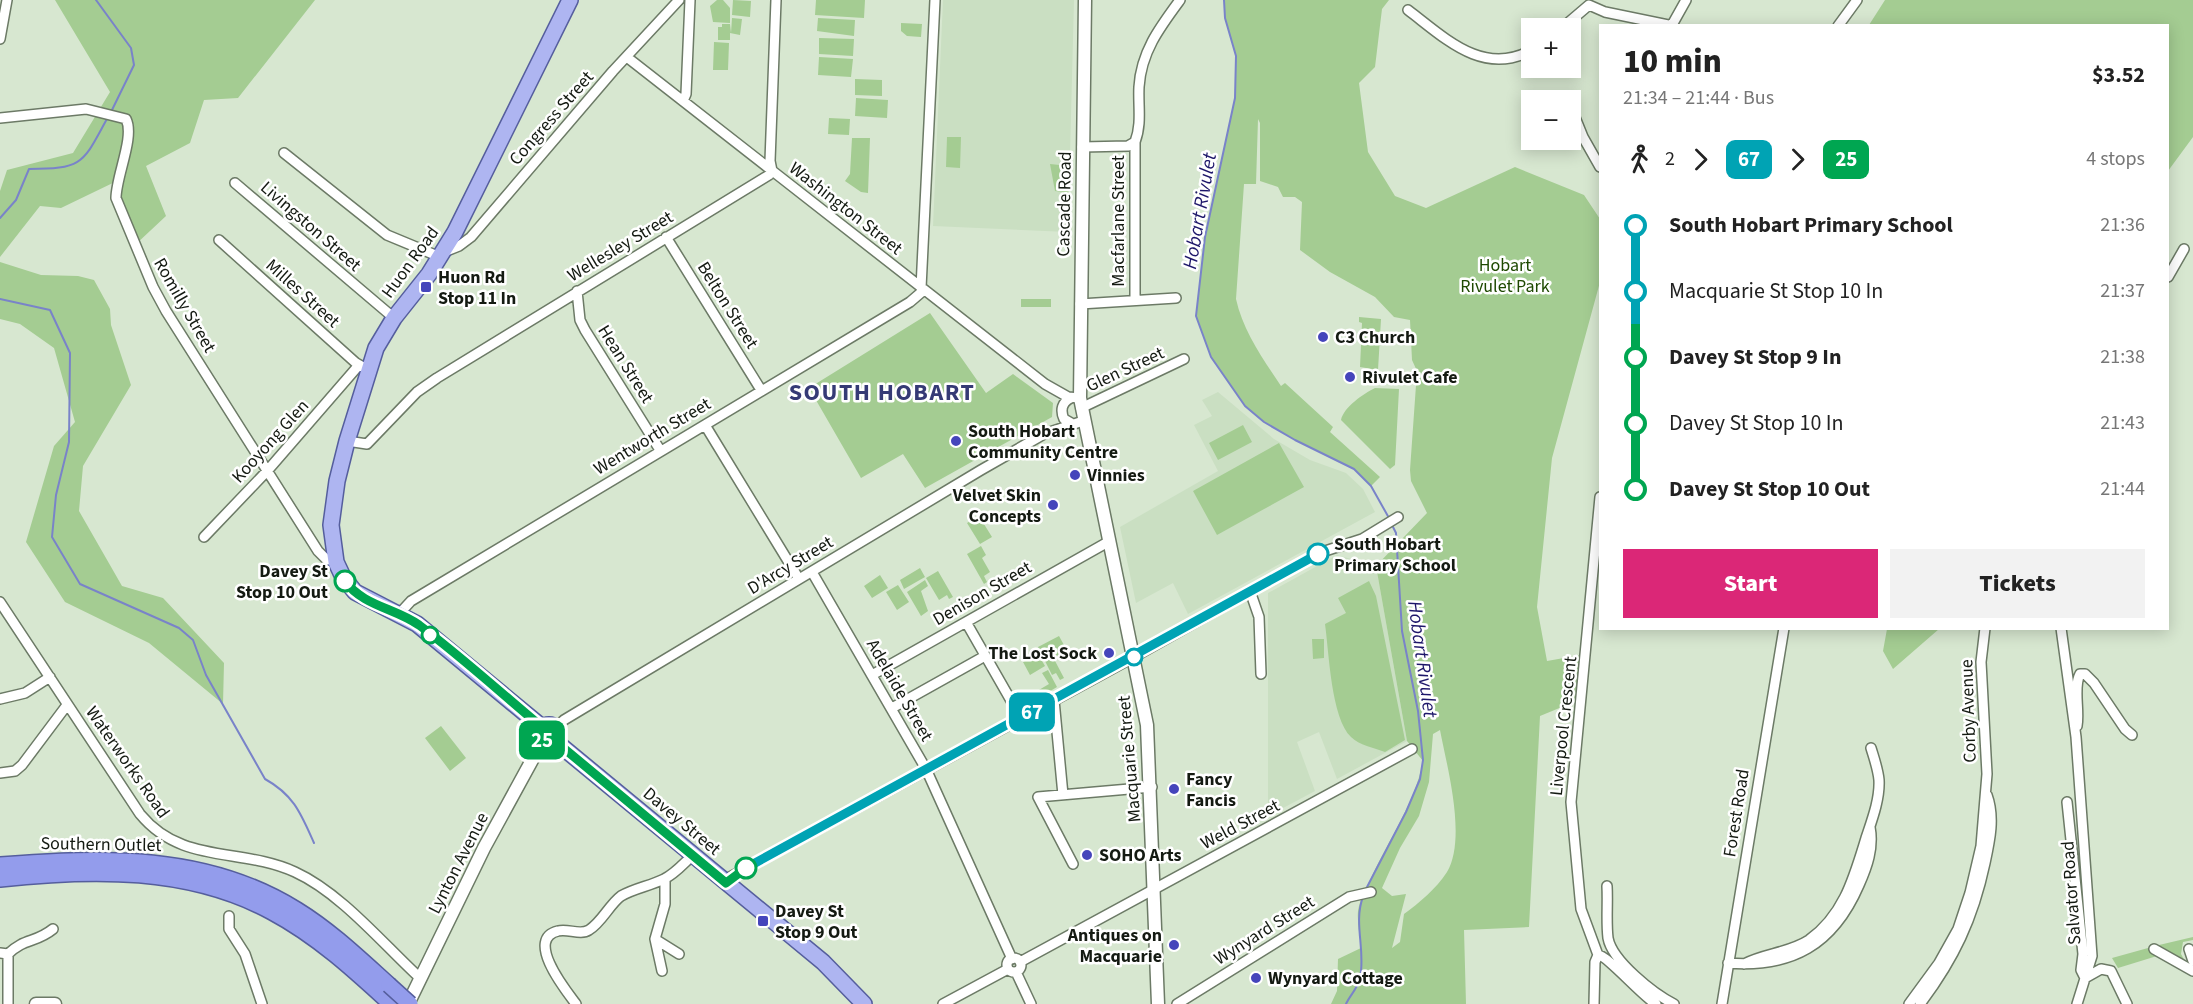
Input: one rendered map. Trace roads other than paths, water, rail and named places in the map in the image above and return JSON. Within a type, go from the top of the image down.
[{"type":"highway","name":"Southern Outlet","points":[[0,865],[130,860],[183,866],[227,877],[255,888],[308,917],[388,995]]},
{"type":"highway","name":"Southern Outlet","points":[[0,879],[69,874],[129,874],[174,878],[213,888],[260,905],[299,928],[388,995],[409,1004]]},
{"type":"main road","name":"Huon Road","points":[[336,562],[331,525],[337,481],[363,367],[394,318],[442,254],[465,214],[534,67],[570,0]]},
{"type":"main road","name":"Davey Street","points":[[336,562],[343,577],[355,592],[424,629],[828,966],[864,1004]]},
{"type":"street","points":[[0,39],[7,0]]},
{"type":"street","name":"Congress Street","points":[[442,254],[471,237],[606,79],[628,58],[679,0]]},
{"type":"street","points":[[683,101],[687,94],[690,0]]},
{"type":"street","points":[[772,171],[770,160],[776,0]]},
{"type":"street","points":[[923,289],[934,0]]},
{"type":"street","name":"Cascade Road","points":[[1077,401],[1085,0]]},
{"type":"street","name":"Macfarlane Street","points":[[1135,300],[1135,142],[1140,127],[1140,68],[1147,47],[1180,0]]},
{"type":"street","points":[[1674,24],[1686,0]]},
{"type":"street","points":[[1839,24],[1857,0]]},
{"type":"street","points":[[1572,18],[1587,2],[1605,12],[1668,24]]},
{"type":"street","points":[[1408,10],[1452,44],[1484,58],[1497,60],[1521,55]]},
{"type":"street","name":"Washington Street","points":[[628,58],[1045,384],[1077,401]]},
{"type":"street","name":"Romilly Street","points":[[0,118],[92,109],[123,117],[129,125],[116,186],[118,206],[153,287],[318,551],[326,559],[336,562]]},
{"type":"street","points":[[1581,132],[1599,165]]},
{"type":"street","name":"Macfarlane Street","points":[[1082,147],[1128,146],[1135,142]]},
{"type":"street","points":[[285,153],[387,235],[442,254]]},
{"type":"street","name":"Wellesley Street","points":[[347,441],[367,444],[417,392],[577,291],[769,176],[772,171]]},
{"type":"street","name":"Livingston Street","points":[[235,183],[394,318]]},
{"type":"street","name":"Belton Street","points":[[666,237],[761,390]]},
{"type":"street","name":"Milles Street","points":[[219,240],[363,367]]},
{"type":"street","points":[[2169,275],[2184,249]]},
{"type":"street","name":"Wentworth Street","points":[[399,614],[411,601],[913,300],[923,289]]},
{"type":"street","name":"Hean Street","points":[[577,291],[580,320],[585,330],[660,450]]},
{"type":"street","points":[[1080,304],[1176,298]]},
{"type":"street","name":"Glen Street","points":[[1077,401],[1184,359]]},
{"type":"street","name":"Kooyong Glen","points":[[204,537],[363,367]]},
{"type":"street","name":"Washington Street","points":[[1045,384],[1060,403],[1062,410]]},
{"type":"street","points":[[1077,401],[1062,410],[1065,420],[1077,422]]},
{"type":"street","name":"Macquarie Street","points":[[1077,401],[1077,422],[1108,542],[1147,725],[1152,787],[1158,1004]]},
{"type":"street","name":"D'Arcy Street","points":[[1044,434],[1062,410]]},
{"type":"street","name":"D'Arcy Street","points":[[549,734],[564,720],[935,496],[1044,434],[1077,422]]},
{"type":"street","points":[[705,425],[800,579]]},
{"type":"street","name":"Liverpool Crescent","points":[[1594,1004],[1595,962],[1598,955],[1581,909],[1571,802],[1599,508]]},
{"type":"street","points":[[726,883],[740,872],[1134,657],[1250,591],[1322,552],[1362,539],[1398,517]]},
{"type":"street","name":"Denison Street","points":[[872,675],[1108,542]]},
{"type":"street","name":"Adelaide Street","points":[[812,572],[926,769],[1031,1004]]},
{"type":"street","points":[[1250,591],[1259,617],[1261,674]]},
{"type":"street","name":"Waterworks Road","points":[[0,602],[140,814],[164,837],[199,851],[260,859],[307,879],[330,894],[420,978]]},
{"type":"street","points":[[966,621],[1022,718]]},
{"type":"street","name":"Forest Road","points":[[1722,1004],[1784,630]]},
{"type":"street","name":"Corby Avenue","points":[[1909,1004],[1944,954],[1965,910],[1981,846],[1986,793],[1981,662],[1985,630]]},
{"type":"street","name":"Salvator Road","points":[[2061,630],[2076,737],[2091,956],[2085,978]]},
{"type":"street","points":[[892,708],[985,656]]},
{"type":"street","points":[[2076,737],[2080,711],[2078,679],[2082,674],[2094,683],[2125,729],[2132,735]]},
{"type":"street","points":[[0,699],[25,693],[50,677]]},
{"type":"street","points":[[1054,700],[1063,795]]},
{"type":"street","points":[[0,773],[15,771],[22,765],[67,705]]},
{"type":"street","name":"Lynton Avenue","points":[[409,1004],[484,848],[549,734]]},
{"type":"street","points":[[1728,963],[1744,964],[1759,957],[1797,946],[1831,920],[1857,873],[1870,827],[1878,790],[1872,748]]},
{"type":"street","name":"Weld Street","points":[[943,1004],[1412,749]]},
{"type":"street","points":[[1073,864],[1038,797],[1152,787]]},
{"type":"street","name":"Corby Avenue","points":[[1920,1004],[1958,947],[1975,906],[1991,828],[1991,806],[1986,793]]},
{"type":"street","name":"Salvator Road","points":[[2067,802],[2083,954],[2081,970],[2085,978]]},
{"type":"street","points":[[576,1004],[562,987],[547,957],[545,946],[548,937],[561,930],[580,932],[589,930],[618,898],[665,879],[693,855]]},
{"type":"street","points":[[662,971],[655,939],[665,904],[665,879]]},
{"type":"street","points":[[1607,886],[1611,946],[1637,977],[1660,997],[1674,1004]]},
{"type":"street","name":"Wynyard Street","points":[[1177,1004],[1355,896],[1371,892]]},
{"type":"street","points":[[230,916],[229,929],[245,954],[262,1004]]},
{"type":"street","points":[[8,1004],[4,953],[19,943],[41,938],[53,929]]},
{"type":"street","points":[[655,939],[679,954]]},
{"type":"street","points":[[2154,949],[2193,971]]},
{"type":"street","points":[[2189,949],[2193,961]]},
{"type":"street","points":[[1598,955],[1607,957],[1635,987],[1656,1004]]},
{"type":"street","points":[[2077,1004],[2085,978],[2102,969],[2111,971],[2127,1004]]},
{"type":"street","points":[[36,1004],[52,1004]]},
{"type":"waterway","points":[[96,0],[131,48],[134,65],[111,112]]},
{"type":"waterway","name":"Hobart Rivulet","points":[[1224,0],[1225,18],[1236,56],[1235,98],[1205,237],[1196,316],[1211,357],[1245,406],[1264,422],[1295,440],[1354,469],[1371,486],[1389,518]]},
{"type":"waterway","points":[[0,218],[16,200],[29,169],[61,167],[80,160],[93,144],[108,117]]},
{"type":"waterway","points":[[0,299],[50,310],[70,353],[69,442],[56,495],[52,537],[80,584],[179,628],[193,640],[206,675],[265,779],[290,799],[314,843]]},
{"type":"waterway","name":"Hobart Rivulet","points":[[1366,889],[1406,812],[1420,779],[1423,760],[1418,711],[1402,631],[1396,533],[1391,523]]},
{"type":"waterway","name":"Hobart Rivulet","points":[[1346,1004],[1360,978],[1362,958],[1359,917],[1363,897]]},
{"type":"place","name":"Huon Rd Stop 11 In","points":[[426,287]]},
{"type":"place","name":"C3 Church","points":[[1323,337]]},
{"type":"place","name":"Rivulet Cafe","points":[[1350,377]]},
{"type":"place","name":"South Hobart Community Centre","points":[[956,441]]},
{"type":"place","name":"Vinnies","points":[[1075,475]]},
{"type":"place","name":"Velvet Skin Concepts","points":[[1053,505]]},
{"type":"place","name":"South Hobart Primary School","points":[[1318,554]]},
{"type":"place","name":"Davey St Stop 10 Out","points":[[345,581]]},
{"type":"place","name":"The Lost Sock","points":[[1109,653]]},
{"type":"place","name":"Fancy Fancis","points":[[1174,789]]},
{"type":"place","name":"SOHO Arts","points":[[1087,855]]},
{"type":"place","name":"Davey St Stop 9 Out","points":[[763,921]]},
{"type":"place","name":"Antiques on Macquarie","points":[[1174,945]]},
{"type":"place","name":"Wynyard Cottage","points":[[1256,978]]},
{"type":"district","name":"SOUTH HOBART","points":[[882,392]]},
{"type":"park label","name":"Hobart Rivulet Park","points":[[1505,275]]}]
